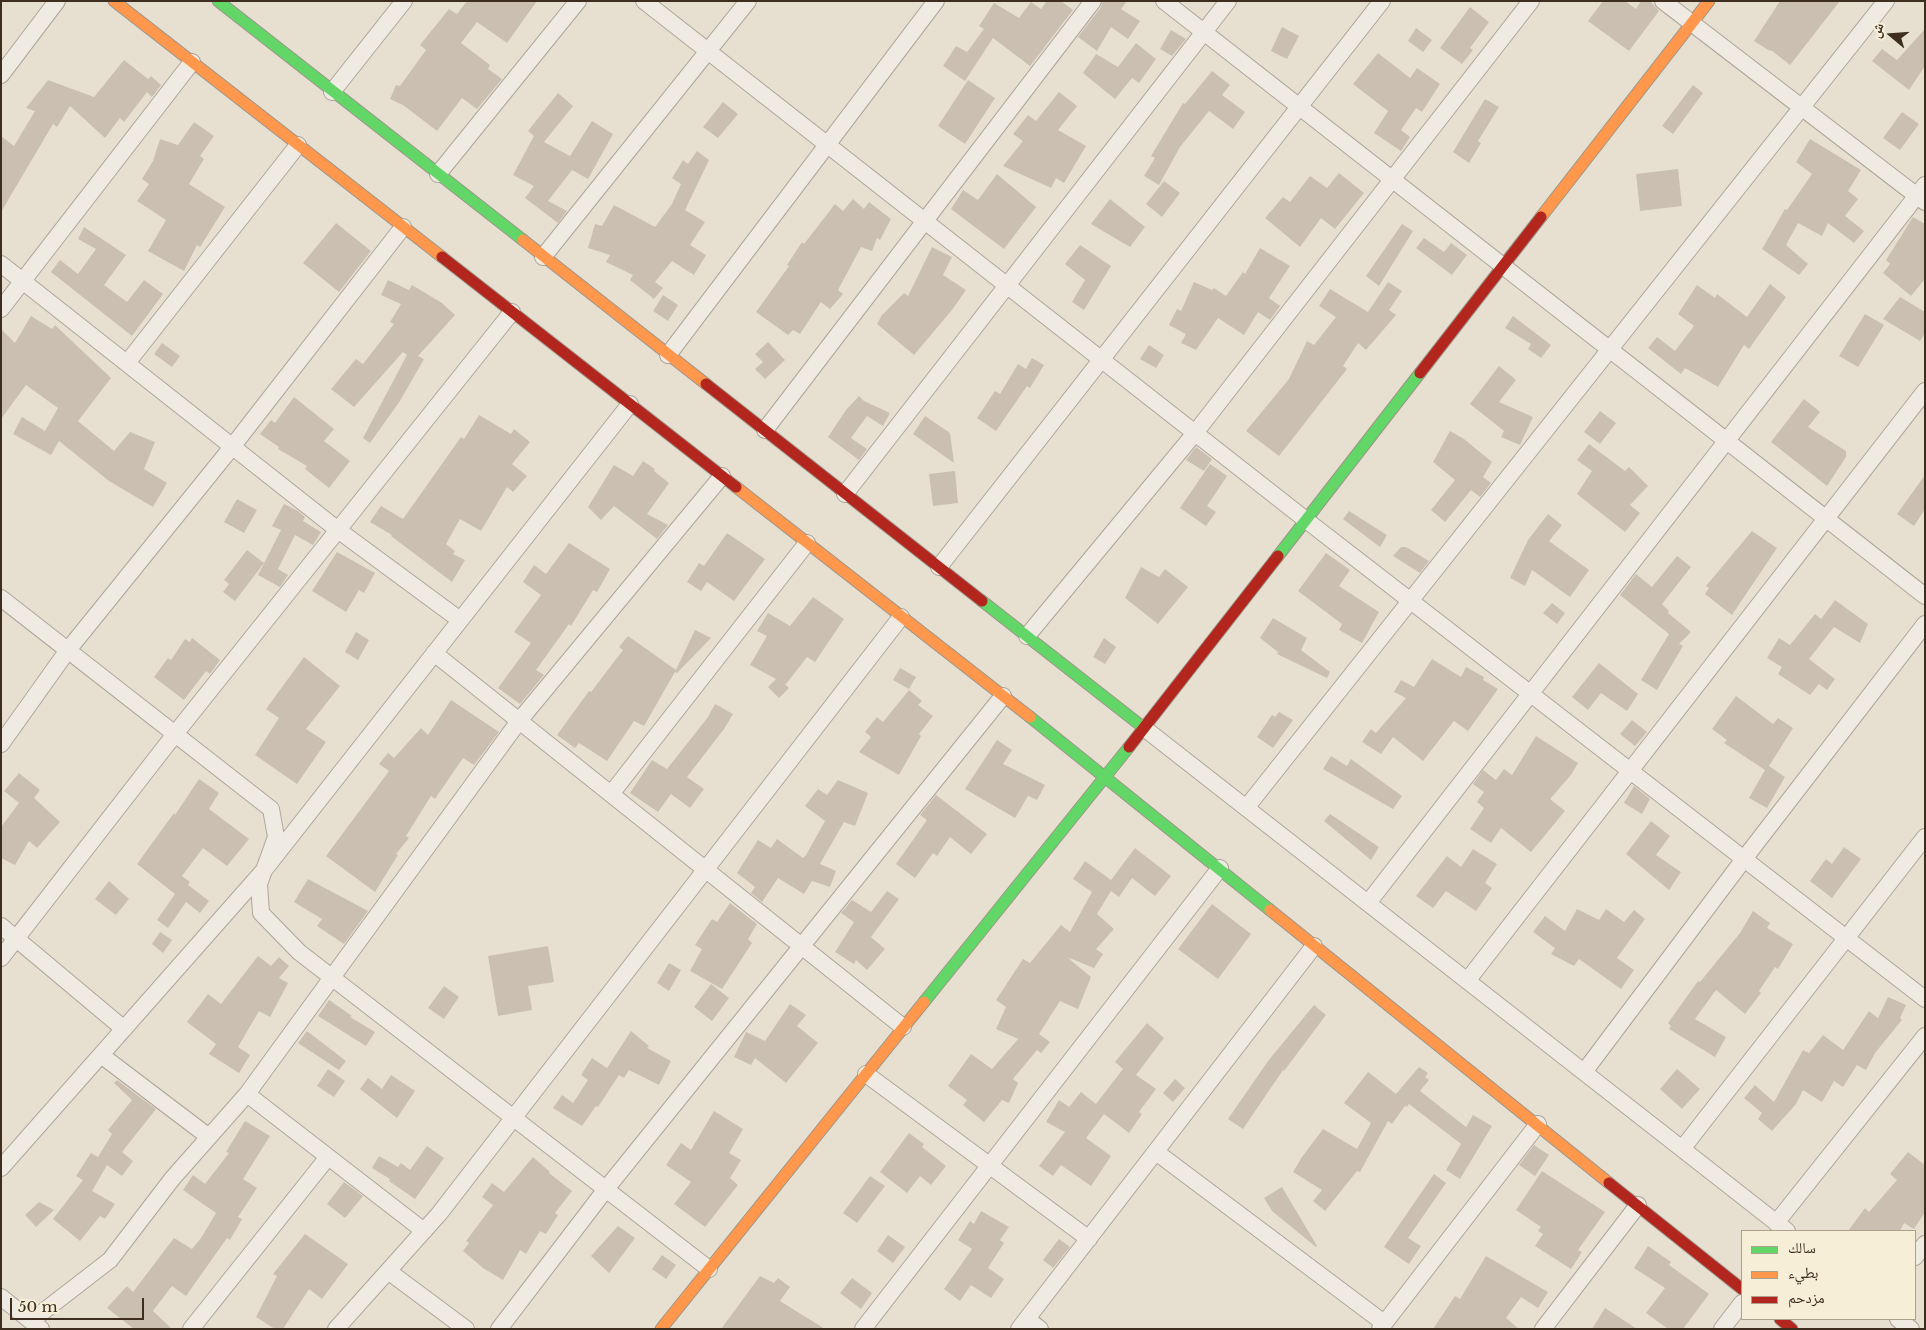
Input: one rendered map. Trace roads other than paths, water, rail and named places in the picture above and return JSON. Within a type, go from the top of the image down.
[{"type":"street","points":[[1,75],[57,1]]},
{"type":"street","points":[[114,1],[1105,776],[1741,1288]]},
{"type":"street","points":[[332,92],[404,1]]},
{"type":"street","points":[[438,174],[578,1]]},
{"type":"street","points":[[644,1],[1306,520],[1925,999]]},
{"type":"street","points":[[544,257],[748,1]]},
{"type":"street","points":[[668,355],[936,1]]},
{"type":"street","points":[[765,430],[1093,1]]},
{"type":"street","points":[[1164,1],[1925,596]]},
{"type":"street","points":[[845,494],[1228,1]]},
{"type":"street","points":[[939,567],[1382,1]]},
{"type":"street","points":[[1027,636],[1195,433],[1531,1]]},
{"type":"street","points":[[1368,903],[1530,693],[1922,194],[1801,108],[1663,1]]},
{"type":"street","points":[[660,1329],[1144,728],[1709,1]]},
{"type":"street","points":[[1246,808],[1886,1]]},
{"type":"street","points":[[226,4],[332,92],[1781,1227],[1925,1036]]},
{"type":"street","points":[[1,309],[192,62]]},
{"type":"street","points":[[127,363],[298,145]]},
{"type":"street","points":[[1,744],[68,650],[232,447],[403,227]]},
{"type":"street","points":[[1,264],[338,530],[460,620]]},
{"type":"street","points":[[1,958],[175,734],[512,312]]},
{"type":"street","points":[[1467,981],[1925,391]]},
{"type":"street","points":[[1,1168],[265,868],[630,404]]},
{"type":"street","points":[[1,1297],[36,1325],[110,1260],[172,1179],[247,1094],[519,721],[722,476]]},
{"type":"street","points":[[611,794],[808,543]]},
{"type":"street","points":[[1,598],[271,809],[276,837],[259,884],[261,913],[299,952],[709,1269]]},
{"type":"street","points":[[336,1329],[424,1231],[901,617]]},
{"type":"street","points":[[1584,1072],[1744,858],[1925,624]]},
{"type":"street","points":[[434,653],[903,1027]]},
{"type":"street","points":[[498,1329],[606,1189],[1003,696]]},
{"type":"street","points":[[1682,1149],[1925,837]]},
{"type":"street","points":[[863,1329],[1220,868]]},
{"type":"street","points":[[1,926],[124,1029]]},
{"type":"street","points":[[1040,1329],[1023,1324],[1314,946]]},
{"type":"street","points":[[101,1055],[209,1137]]},
{"type":"street","points":[[866,1074],[1089,1239]]},
{"type":"street","points":[[247,1094],[424,1231]]},
{"type":"street","points":[[1156,1152],[1382,1326],[1538,1124]]},
{"type":"street","points":[[191,1329],[328,1156]]},
{"type":"street","points":[[1542,1329],[1638,1205]]},
{"type":"street","points":[[1916,1256],[1925,1244]]},
{"type":"street","points":[[388,1271],[466,1329]]},
{"type":"street","points":[[1722,1329],[1741,1304]]},
{"type":"street","points":[[1781,1320],[1792,1329]]},
{"type":"street","points":[[1899,1320],[1911,1329]]}]
